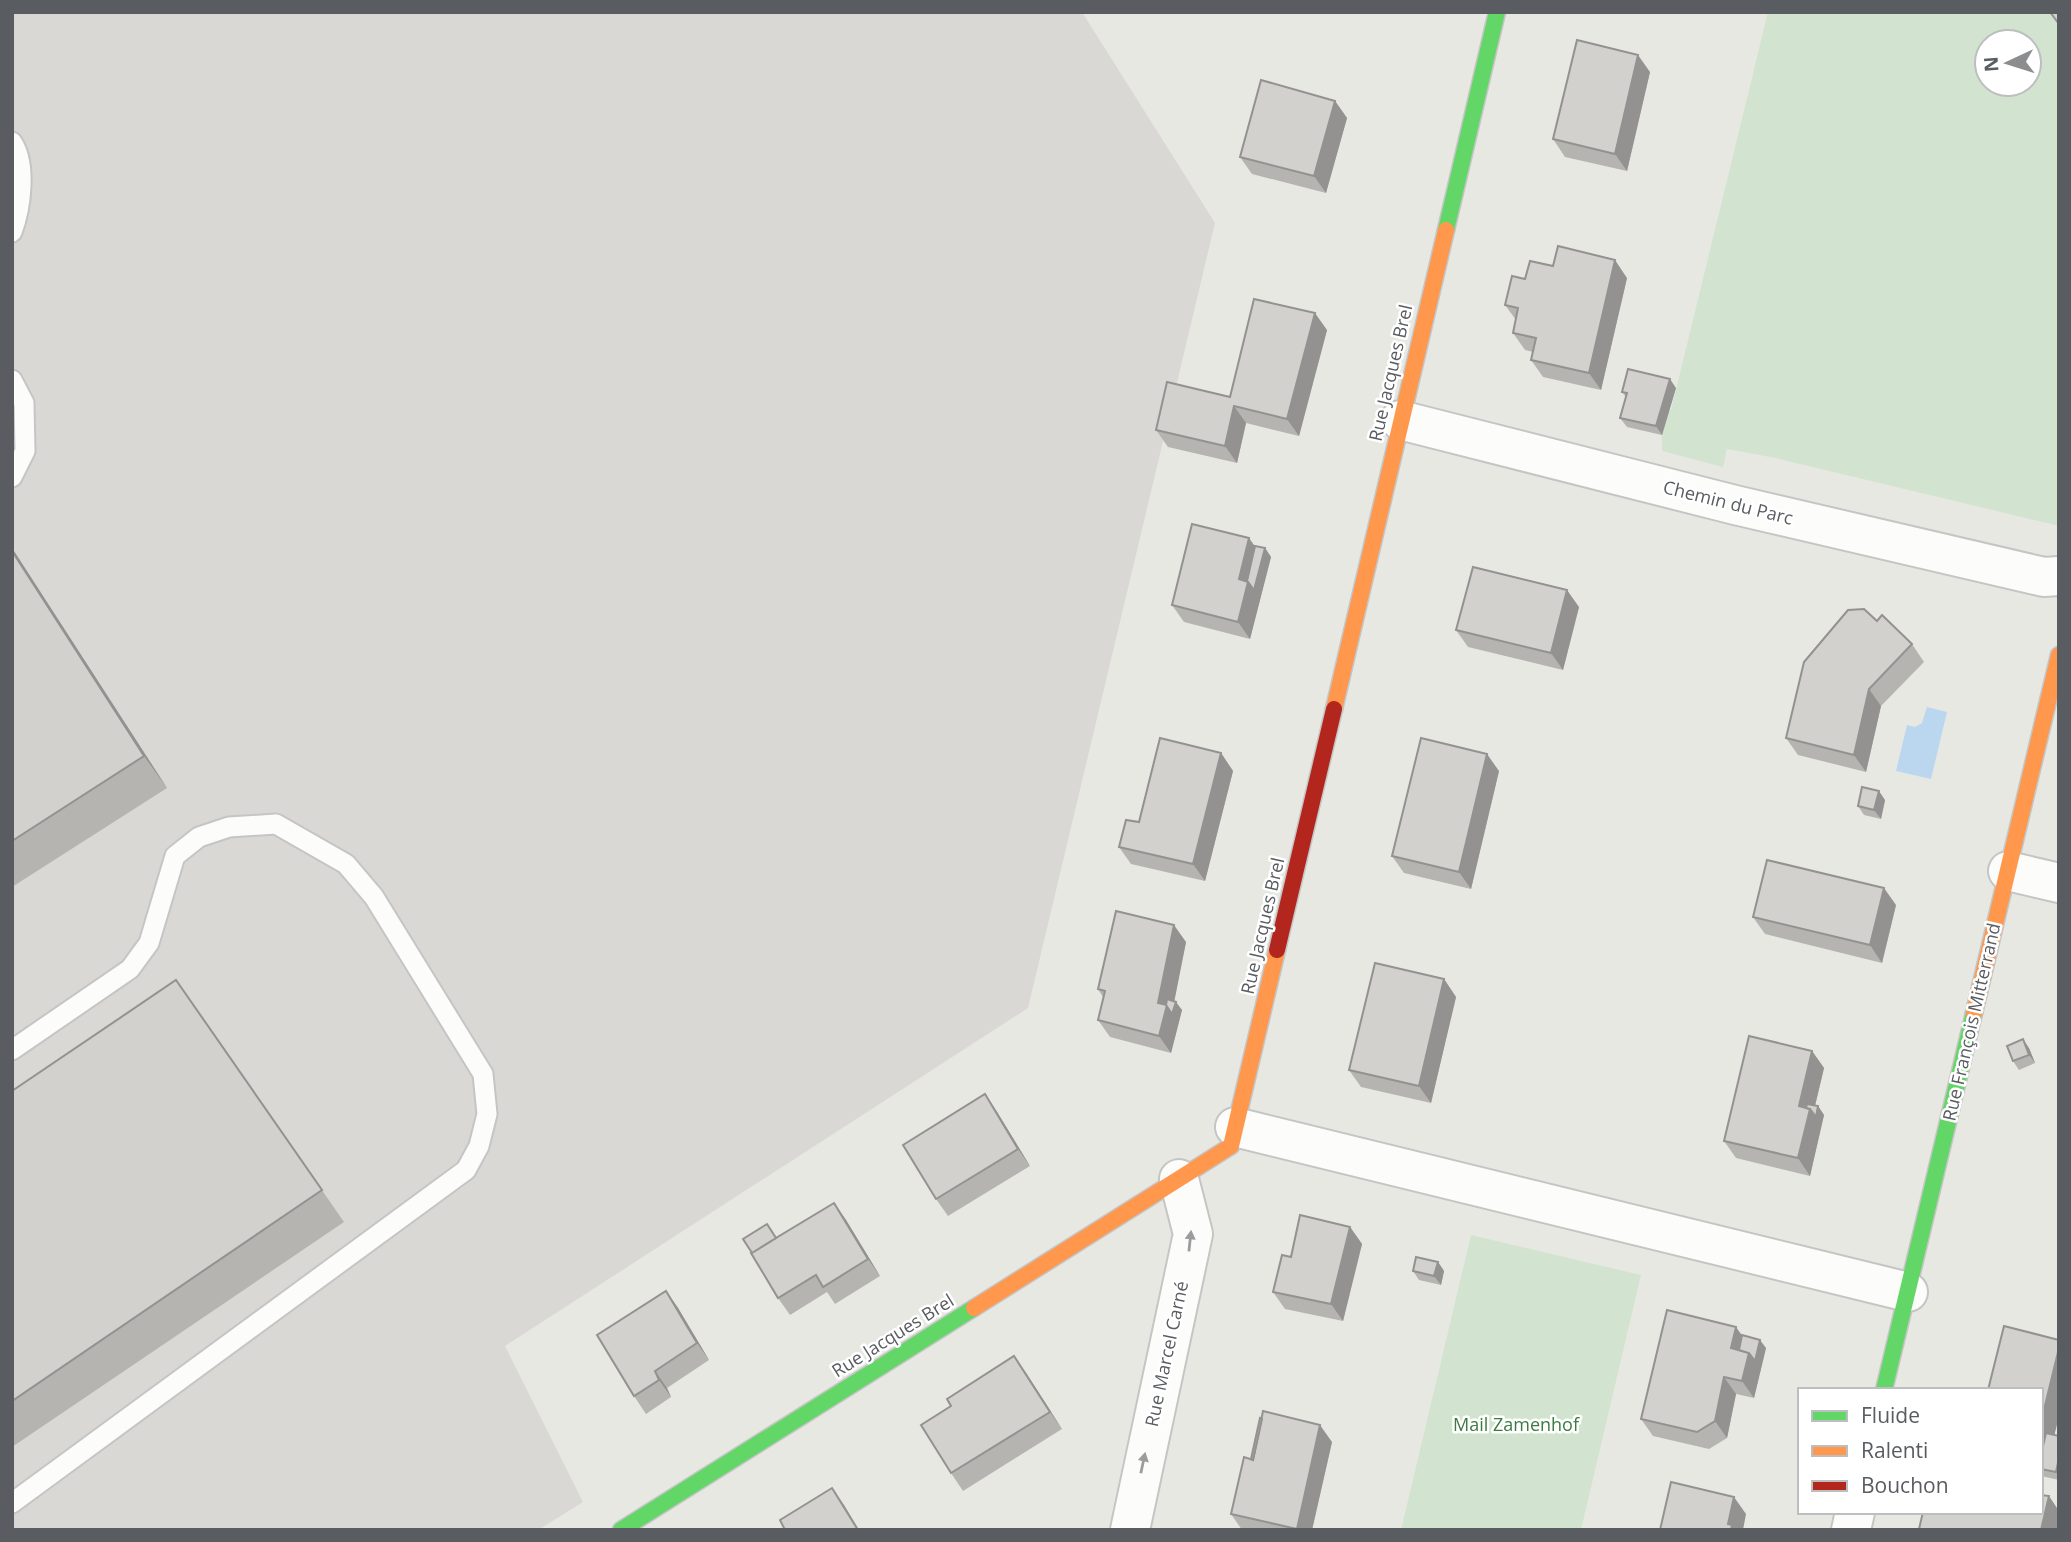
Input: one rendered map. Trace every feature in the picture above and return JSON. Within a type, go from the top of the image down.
[{"type":"street","name":"Rue Jacques Brel","points":[[643,1524],[1231,1146],[1497,12]]},
{"type":"street","name":"Chemin du Parc","points":[[1400,420],[1749,508],[2044,577],[2059,576]]},
{"type":"street","name":"Rue François Mitterrand","points":[[1884,1388],[2059,654]]},
{"type":"street","points":[[2008,871],[2059,883]]},
{"type":"street","points":[[1236,1128],[1908,1292]]},
{"type":"street","name":"Rue Marcel Carné","points":[[1130,1530],[1193,1234],[1179,1179]]},
{"type":"lane","points":[[12,142],[17,149],[21,180],[12,232]]},
{"type":"lane","points":[[12,380],[24,403],[25,451],[12,477]]},
{"type":"lane","points":[[12,1050],[130,968],[149,943],[176,856],[199,837],[229,827],[276,824],[346,864],[374,897],[483,1074],[487,1114],[479,1146],[466,1170],[12,1503]]},
{"type":"shaded area","points":[[12,12],[1082,12],[1215,223],[1028,1008],[505,1346],[583,1502],[538,1530],[12,1530]]},
{"type":"green space","points":[[1768,12],[2059,12],[2059,526],[1775,458],[1727,449],[1723,467],[1662,451],[1662,435],[1668,410],[1671,410]]},
{"type":"green space","name":"Mail Zamenhof","points":[[1471,1235],[1641,1275],[1581,1530],[1401,1530]]},
{"type":"water","points":[[1927,707],[1947,712],[1931,779],[1896,771],[1907,725],[1915,727],[1922,723]]},
{"type":"building","points":[[2050,12],[2059,12],[2059,24]]},
{"type":"building","points":[[1577,40],[1638,55],[1615,154],[1553,139]]},
{"type":"building","points":[[1261,80],[1335,101],[1314,176],[1240,157]]},
{"type":"building","points":[[1558,246],[1615,260],[1589,373],[1531,360],[1536,338],[1513,333],[1518,308],[1505,305],[1512,276],[1525,279],[1530,261],[1553,266]]},
{"type":"building","points":[[1254,299],[1315,313],[1287,419],[1234,406],[1225,446],[1156,430],[1167,382],[1230,397]]},
{"type":"building","points":[[1628,369],[1670,379],[1656,426],[1620,418],[1627,393],[1622,392]]},
{"type":"building","points":[[1192,524],[1249,538],[1239,579],[1248,582],[1238,622],[1172,605]]},
{"type":"building","points":[[1255,546],[1265,548],[1254,590],[1247,581]]},
{"type":"building","points":[[12,551],[144,756],[12,841]]},
{"type":"building","points":[[1473,567],[1567,590],[1551,653],[1456,630]]},
{"type":"building","points":[[1864,609],[1877,621],[1882,615],[1912,644],[1869,689],[1854,755],[1786,738],[1804,662],[1848,610]]},
{"type":"building","points":[[1160,738],[1221,753],[1193,864],[1119,847],[1126,820],[1139,822]]},
{"type":"building","points":[[1421,738],[1487,754],[1459,872],[1392,856]]},
{"type":"building","points":[[1862,787],[1879,791],[1874,810],[1858,806]]},
{"type":"building","points":[[1767,860],[1884,888],[1870,945],[1753,917]]},
{"type":"building","points":[[1116,911],[1174,925],[1158,1003],[1167,1005],[1159,1036],[1098,1020],[1105,991],[1098,989]]},
{"type":"building","points":[[1375,963],[1444,979],[1419,1086],[1349,1070]]},
{"type":"building","points":[[176,980],[322,1190],[12,1401],[12,1091]]},
{"type":"building","points":[[1167,999],[1176,1002],[1172,1014],[1166,1005]]},
{"type":"building","points":[[1749,1036],[1812,1051],[1799,1106],[1810,1109],[1798,1158],[1724,1141]]},
{"type":"building","points":[[2023,1039],[2029,1055],[2013,1061],[2007,1046]]},
{"type":"building","points":[[985,1094],[1018,1149],[936,1199],[903,1145]]},
{"type":"building","points":[[1807,1104],[1818,1106],[1816,1117],[1806,1108]]},
{"type":"building","points":[[834,1203],[868,1259],[823,1287],[816,1275],[778,1298],[751,1253]]},
{"type":"building","points":[[1300,1215],[1350,1227],[1331,1304],[1273,1292],[1282,1255],[1291,1257]]},
{"type":"building","points":[[767,1224],[776,1238],[752,1253],[743,1239]]},
{"type":"building","points":[[1416,1257],[1438,1262],[1434,1276],[1413,1271]]},
{"type":"building","points":[[666,1291],[697,1343],[655,1371],[659,1380],[634,1396],[597,1335]]},
{"type":"building","points":[[1667,1310],[1736,1327],[1731,1348],[1749,1353],[1742,1381],[1724,1377],[1715,1421],[1697,1432],[1641,1419]]},
{"type":"building","points":[[2004,1326],[2059,1340],[2043,1414],[2043,1388],[1988,1388]]},
{"type":"building","points":[[1742,1335],[1760,1340],[1755,1361],[1749,1353],[1739,1350]]},
{"type":"building","points":[[1014,1356],[1050,1412],[951,1473],[921,1425],[951,1406],[947,1399]]},
{"type":"building","points":[[1263,1411],[1320,1425],[1297,1529],[1231,1514],[1244,1457],[1253,1460]]},
{"type":"building","points":[[1260,1418],[1262,1419],[1253,1460],[1251,1459]]},
{"type":"building","points":[[2046,1433],[2059,1436],[2056,1472],[2043,1469]]},
{"type":"building","points":[[1671,1482],[1734,1497],[1728,1524],[1732,1525],[1731,1530],[1660,1530]]},
{"type":"building","points":[[832,1488],[858,1530],[785,1530],[780,1520]]},
{"type":"building","points":[[2043,1495],[2049,1496],[2041,1530],[1919,1529],[1923,1514],[2043,1514]]},
{"type":"traffic: fast","points":[[1446,230],[1497,12]]},
{"type":"traffic: fast","points":[[1884,1388],[1974,1013]]},
{"type":"traffic: fast","points":[[621,1530],[974,1308]]},
{"type":"traffic: slow","points":[[1334,709],[1446,230]]},
{"type":"traffic: slow","points":[[1974,1013],[2059,655]]},
{"type":"traffic: slow","points":[[974,1308],[1231,1146],[1277,950]]},
{"type":"traffic: jam","points":[[1277,950],[1334,709]]}]
